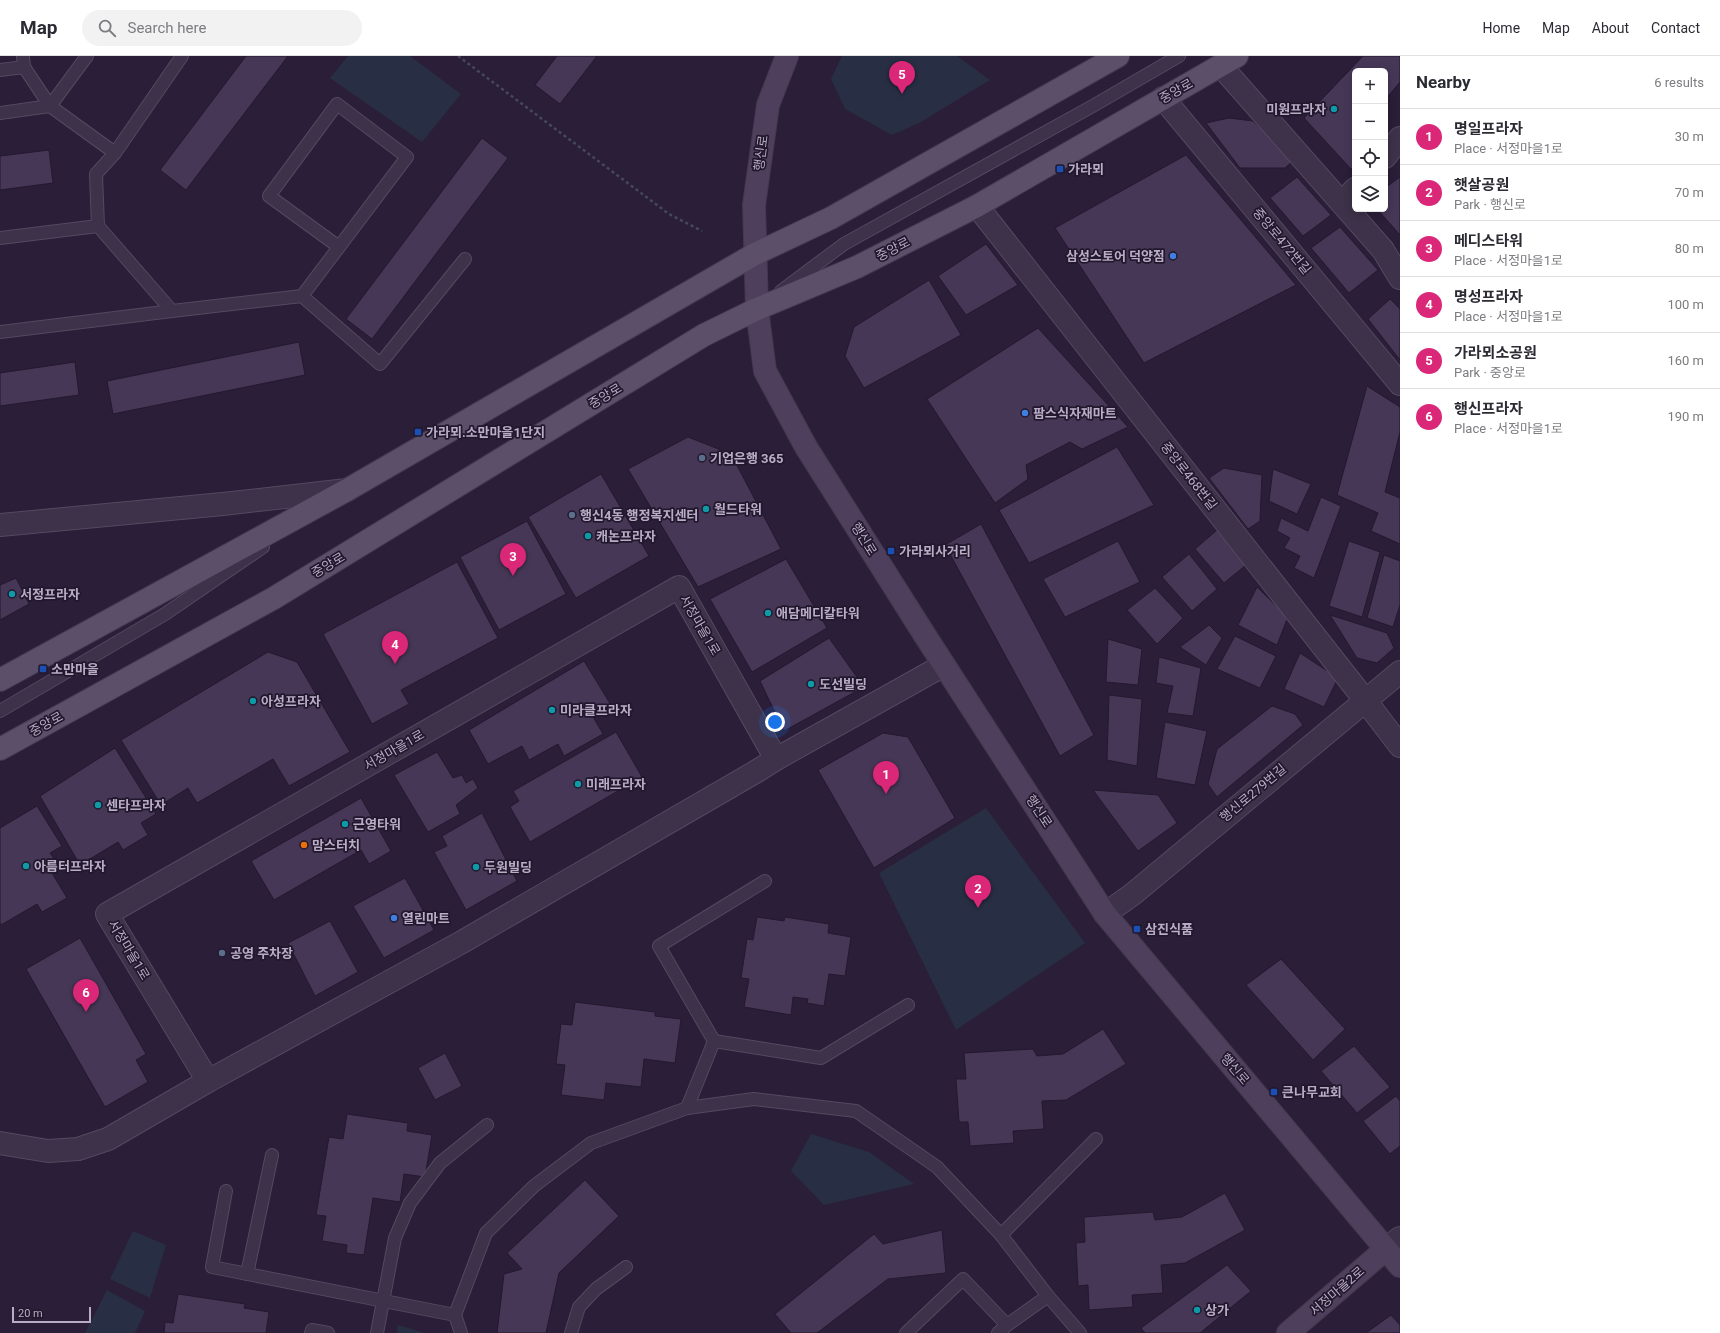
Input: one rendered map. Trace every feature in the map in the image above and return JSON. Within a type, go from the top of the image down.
[{"type":"main road","name":"행신로","points":[[787,56],[768,105],[754,205],[757,309],[765,371],[806,447],[944,665],[1105,914],[1393,1244],[1400,1266]]},
{"type":"main road","points":[[0,680],[347,490],[755,254],[831,218],[1118,56]]},
{"type":"main road","name":"중앙로","points":[[0,749],[274,598],[697,339],[757,309],[857,267],[977,206],[1229,61]]},
{"type":"main road","name":"서정마을2로","points":[[1288,1333],[1393,1244]]},
{"type":"street","name":"중앙로","points":[[1229,61],[1348,196],[1400,278]]},
{"type":"street","name":"중앙로472번길","points":[[1163,98],[1400,384]]},
{"type":"street","points":[[1388,153],[1400,138]]},
{"type":"street","name":"중앙로468번길","points":[[977,206],[1400,746]]},
{"type":"street","points":[[0,525],[216,505],[347,490]]},
{"type":"street","name":"서정마을1로","points":[[208,1081],[107,914],[679,587],[776,759]]},
{"type":"street","points":[[0,1143],[48,1150],[78,1149],[108,1139],[208,1081],[462,942],[776,759],[944,665]]},
{"type":"street","name":"행신로279번길","points":[[1105,914],[1133,894],[1400,672]]},
{"type":"lane","points":[[0,113],[50,106],[87,56]]},
{"type":"lane","points":[[172,311],[98,226],[96,174],[115,153],[182,56]]},
{"type":"lane","points":[[757,309],[844,244],[1091,107],[1179,56]]},
{"type":"lane","points":[[0,70],[24,61],[50,106],[115,153]]},
{"type":"lane","points":[[0,332],[302,296],[407,157],[337,104],[269,196],[339,247]]},
{"type":"lane","points":[[0,238],[98,226]]},
{"type":"lane","points":[[302,296],[380,364],[465,259]]},
{"type":"lane","points":[[0,711],[165,614],[347,490]]},
{"type":"lane","points":[[714,1041],[659,946],[765,881]]},
{"type":"lane","points":[[714,1041],[821,1058],[908,1005]]},
{"type":"lane","points":[[687,1108],[714,1041]]},
{"type":"lane","points":[[461,1333],[455,1315],[486,1233],[534,1186],[591,1143],[687,1108],[754,1099],[856,1111],[937,1167],[1001,1235],[1048,1296],[1080,1333]]},
{"type":"lane","points":[[376,1333],[395,1238],[410,1203],[440,1163],[487,1125]]},
{"type":"lane","points":[[1001,1235],[1096,1139]]},
{"type":"lane","points":[[247,1274],[272,1155]]},
{"type":"lane","points":[[226,1191],[212,1267],[455,1315]]},
{"type":"lane","points":[[571,1333],[579,1307],[596,1289],[626,1268]]},
{"type":"lane","points":[[906,1333],[963,1278],[1003,1329],[1048,1296]]},
{"type":"lane","points":[[311,1333],[312,1330],[328,1333]]},
{"type":"path","points":[[458,56],[669,214],[702,232]]},
{"type":"shaded area","points":[[348,56],[410,56],[461,94],[422,142],[330,78]]},
{"type":"shaded area","points":[[842,56],[957,56],[990,80],[919,123],[892,135],[845,109],[831,79]]},
{"type":"shaded area","points":[[986,808],[1085,943],[956,1030],[879,873]]},
{"type":"shaded area","points":[[811,1134],[869,1152],[914,1184],[824,1205],[791,1171]]},
{"type":"shaded area","points":[[133,1231],[166,1245],[150,1298],[110,1279]]},
{"type":"shaded area","points":[[107,1290],[145,1311],[135,1333],[85,1333]]},
{"type":"shaded area","points":[[398,1325],[425,1333],[397,1333]]},
{"type":"building","points":[[246,56],[288,56],[186,190],[160,170]]},
{"type":"building","points":[[557,56],[597,56],[560,104],[535,85]]},
{"type":"building","name":"미원프라자","points":[[1363,56],[1400,56],[1400,82],[1388,96],[1388,68],[1352,68],[1351,169],[1304,118]]},
{"type":"building","points":[[1229,118],[1253,121],[1293,161],[1285,168],[1240,168],[1206,123]]},
{"type":"building","points":[[482,138],[508,158],[372,339],[346,319]]},
{"type":"building","points":[[49,150],[53,183],[0,190],[0,156]]},
{"type":"building","name":"삼성스토어 덕양점","points":[[1186,155],[1296,285],[1144,363],[1055,228]]},
{"type":"building","points":[[1297,177],[1331,215],[1303,236],[1270,198]]},
{"type":"building","points":[[1400,177],[1400,235],[1380,212],[1388,212],[1388,186]]},
{"type":"building","points":[[1340,227],[1378,270],[1349,293],[1311,248]]},
{"type":"building","points":[[986,244],[1018,285],[966,315],[938,276]]},
{"type":"building","points":[[929,280],[961,335],[864,388],[845,356],[854,327]]},
{"type":"building","points":[[1390,299],[1400,309],[1400,360],[1368,319]]},
{"type":"building","name":"팜스식자재마트","points":[[1038,328],[1128,427],[1082,449],[1070,442],[1026,465],[1028,479],[995,503],[927,399]]},
{"type":"building","points":[[299,342],[305,375],[113,414],[107,381]]},
{"type":"building","points":[[75,362],[79,395],[0,406],[0,373]]},
{"type":"building","points":[[1367,386],[1400,407],[1400,432],[1385,492],[1400,498],[1400,544],[1371,531],[1378,513],[1337,495]]},
{"type":"building","name":"월드타워","points":[[688,437],[731,454],[781,549],[698,587],[628,469]]},
{"type":"building","points":[[1117,447],[1154,505],[1029,563],[999,510]]},
{"type":"building","points":[[1224,468],[1262,475],[1260,521],[1248,529],[1209,478]]},
{"type":"building","points":[[1273,469],[1311,484],[1297,514],[1269,501]]},
{"type":"building","name":"캐논프라자","points":[[601,474],[649,556],[576,598],[528,517]]},
{"type":"building","points":[[1321,497],[1341,506],[1314,578],[1294,568],[1300,556],[1284,548],[1290,538],[1277,531],[1281,518],[1308,531]]},
{"type":"building","points":[[527,521],[566,594],[499,630],[460,557]]},
{"type":"building","points":[[981,524],[1094,735],[1060,756],[945,545]]},
{"type":"building","points":[[1217,530],[1246,565],[1224,583],[1195,549]]},
{"type":"building","points":[[1118,541],[1140,582],[1065,617],[1043,579]]},
{"type":"building","points":[[1349,541],[1380,552],[1362,617],[1329,606]]},
{"type":"building","points":[[1189,554],[1217,589],[1192,611],[1162,577]]},
{"type":"building","points":[[1384,555],[1400,561],[1400,605],[1393,627],[1367,618]]},
{"type":"building","name":"애담메디칼타워","points":[[786,559],[827,628],[752,672],[710,599]]},
{"type":"building","points":[[457,562],[498,638],[401,690],[409,704],[372,724],[323,634]]},
{"type":"building","name":"서정프라자","points":[[16,578],[29,604],[0,620],[0,585]]},
{"type":"building","points":[[1257,587],[1288,617],[1277,645],[1238,625]]},
{"type":"building","points":[[1155,588],[1183,618],[1157,644],[1127,610]]},
{"type":"building","points":[[1330,615],[1387,633],[1394,648],[1377,663],[1357,658]]},
{"type":"building","points":[[1209,625],[1222,638],[1206,665],[1180,647]]},
{"type":"building","points":[[1235,636],[1276,656],[1260,688],[1217,669]]},
{"type":"building","name":"도선빌딩","points":[[829,638],[864,687],[784,731],[760,681]]},
{"type":"building","points":[[1108,639],[1142,649],[1138,685],[1106,682]]},
{"type":"building","name":"아성프라자","points":[[268,652],[297,662],[350,752],[289,786],[273,759],[197,803],[188,788],[161,805],[121,740]]},
{"type":"building","points":[[1300,653],[1338,678],[1324,707],[1284,689]]},
{"type":"building","points":[[1159,657],[1201,668],[1193,716],[1167,713],[1173,686],[1156,683]]},
{"type":"building","name":"미라클프라자","points":[[584,661],[611,705],[592,715],[603,734],[564,756],[558,744],[529,760],[522,746],[488,764],[469,730]]},
{"type":"building","points":[[1109,695],[1142,699],[1137,766],[1107,760]]},
{"type":"building","points":[[1272,706],[1295,714],[1303,725],[1217,797],[1208,784],[1217,749]]},
{"type":"building","points":[[1165,722],[1207,731],[1195,785],[1156,778]]},
{"type":"building","name":"미래프라자","points":[[616,732],[642,777],[530,842],[510,807],[519,801],[513,791]]},
{"type":"building","points":[[883,733],[908,737],[955,818],[874,868],[818,770]]},
{"type":"building","name":"센타프라자","points":[[115,748],[156,814],[141,823],[148,835],[123,850],[118,842],[80,865],[40,796]]},
{"type":"building","points":[[437,752],[453,778],[462,775],[466,783],[473,779],[478,788],[456,805],[460,814],[428,832],[394,775]]},
{"type":"building","points":[[1093,790],[1158,795],[1177,823],[1138,851]]},
{"type":"building","name":"근영타워","points":[[361,798],[391,851],[369,864],[361,850],[274,900],[251,861]]},
{"type":"building","name":"아름터프라자","points":[[37,806],[62,846],[50,853],[57,863],[49,868],[67,898],[42,912],[37,904],[1,925],[0,828]]},
{"type":"building","name":"두원빌딩","points":[[482,813],[517,881],[466,910],[434,852],[447,846],[442,836]]},
{"type":"building","name":"열린마트","points":[[405,878],[434,930],[384,958],[353,906]]},
{"type":"building","points":[[757,917],[784,921],[785,917],[829,924],[828,933],[851,937],[845,976],[829,974],[824,1006],[807,1003],[808,999],[793,997],[791,1015],[744,1007],[749,979],[741,978],[747,939],[753,940]]},
{"type":"building","points":[[330,921],[358,972],[315,996],[288,943]]},
{"type":"building","points":[[80,938],[146,1054],[136,1060],[148,1082],[105,1107],[26,969]]},
{"type":"building","points":[[1281,959],[1345,1029],[1313,1060],[1246,985]]},
{"type":"building","points":[[575,1002],[655,1012],[655,1016],[681,1019],[675,1063],[644,1059],[641,1087],[606,1083],[604,1100],[561,1095],[565,1065],[556,1064],[561,1024],[572,1025]]},
{"type":"building","points":[[1103,1029],[1126,1064],[1066,1100],[1042,1101],[1044,1129],[1013,1131],[1014,1143],[970,1146],[968,1122],[959,1122],[956,1079],[966,1079],[964,1053],[1033,1049],[1037,1056],[1063,1054]]},
{"type":"building","points":[[1354,1046],[1390,1087],[1357,1113],[1321,1071]]},
{"type":"building","points":[[445,1053],[462,1086],[435,1100],[418,1068]]},
{"type":"building","points":[[1396,1096],[1400,1101],[1400,1146],[1390,1154],[1363,1121]]},
{"type":"building","points":[[347,1114],[408,1123],[407,1131],[432,1135],[425,1177],[404,1174],[400,1202],[373,1198],[364,1255],[346,1253],[347,1245],[322,1241],[326,1216],[316,1215],[329,1137],[343,1139]]},
{"type":"building","points":[[585,1180],[619,1216],[559,1273],[546,1333],[497,1333],[504,1274],[522,1269],[507,1253]]},
{"type":"building","points":[[1225,1193],[1245,1230],[1185,1263],[1161,1265],[1163,1293],[1132,1295],[1133,1307],[1089,1310],[1088,1285],[1078,1286],[1076,1243],[1085,1242],[1084,1217],[1153,1212],[1155,1220],[1182,1217]]},
{"type":"building","points":[[942,1230],[946,1273],[888,1279],[817,1333],[791,1333],[775,1314],[874,1234],[883,1244]]},
{"type":"building","name":"상가","points":[[1227,1265],[1251,1291],[1200,1333],[1145,1333],[1141,1328]]},
{"type":"building","points":[[178,1294],[245,1304],[244,1308],[269,1312],[266,1333],[164,1333],[165,1322],[173,1323]]},
{"type":"building","points":[[1391,1315],[1400,1325],[1400,1333],[1366,1333]]},
{"type":"place","name":"가라뫼소공원","points":[[902,94]]},
{"type":"place","name":"미원프라자","points":[[1334,109]]},
{"type":"place","name":"가라뫼","points":[[1060,169]]},
{"type":"place","name":"삼성스토어 덕양점","points":[[1173,256]]},
{"type":"place","name":"팜스식자재마트","points":[[1025,413]]},
{"type":"place","name":"가라뫼.소만마을1단지","points":[[418,432]]},
{"type":"place","name":"기업은행 365","points":[[702,458]]},
{"type":"place","name":"월드타워","points":[[706,509]]},
{"type":"place","name":"행신4동 행정복지센터","points":[[572,515]]},
{"type":"place","name":"캐논프라자","points":[[588,536]]},
{"type":"place","name":"가라뫼사거리","points":[[891,551]]},
{"type":"place","name":"메디스타워","points":[[513,576]]},
{"type":"place","name":"서정프라자","points":[[12,594]]},
{"type":"place","name":"애담메디칼타워","points":[[768,613]]},
{"type":"place","name":"명성프라자","points":[[395,664]]},
{"type":"place","name":"소만마을","points":[[43,669]]},
{"type":"place","name":"도선빌딩","points":[[811,684]]},
{"type":"place","name":"아성프라자","points":[[253,701]]},
{"type":"place","name":"미라클프라자","points":[[552,710]]},
{"type":"place","name":"미래프라자","points":[[578,784]]},
{"type":"place","name":"명일프라자","points":[[886,794]]},
{"type":"place","name":"센타프라자","points":[[98,805]]},
{"type":"place","name":"근영타워","points":[[345,824]]},
{"type":"place","name":"맘스터치","points":[[304,845]]},
{"type":"place","name":"아름터프라자","points":[[26,866]]},
{"type":"place","name":"두원빌딩","points":[[476,867]]},
{"type":"place","name":"햇살공원","points":[[978,908]]},
{"type":"place","name":"열린마트","points":[[394,918]]},
{"type":"place","name":"삼진식품","points":[[1137,929]]},
{"type":"place","name":"공영 주차장","points":[[222,953]]},
{"type":"place","name":"행신프라자","points":[[86,1012]]},
{"type":"place","name":"큰나무교회","points":[[1274,1092]]},
{"type":"place","name":"상가","points":[[1197,1310]]}]
